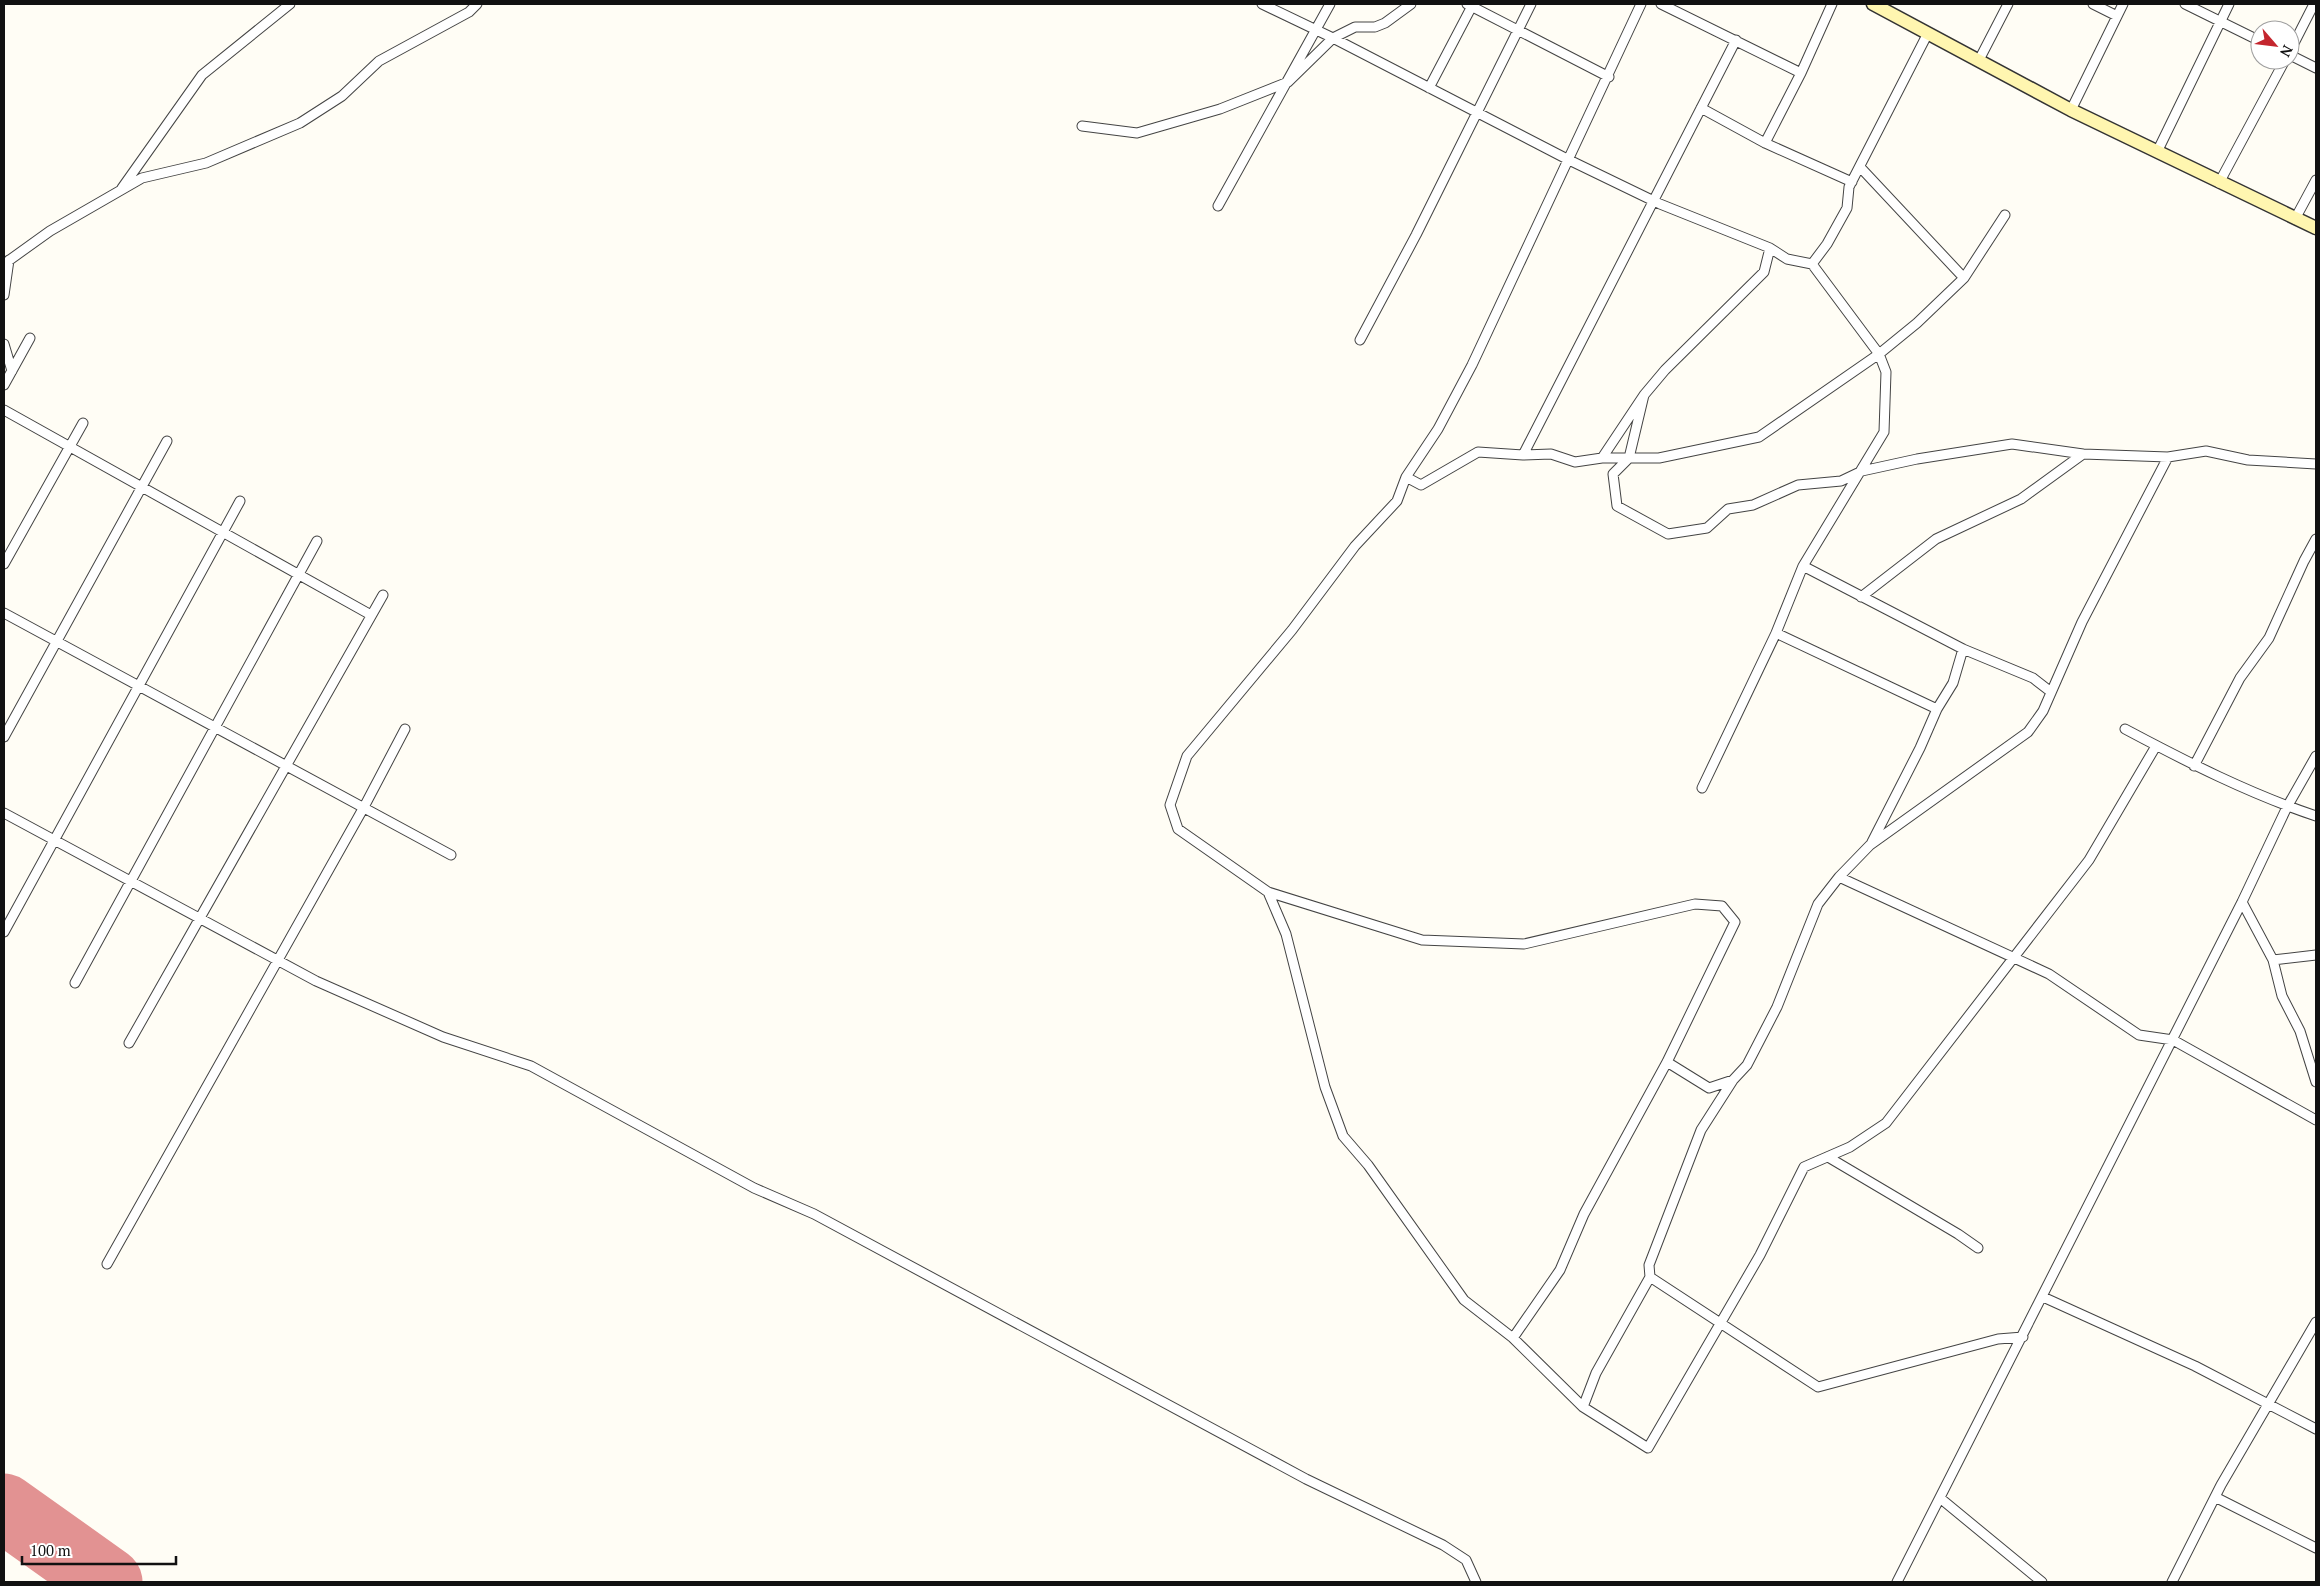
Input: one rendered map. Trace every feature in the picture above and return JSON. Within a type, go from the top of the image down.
[{"type":"main road","points":[[1873,4],[2071,110],[2158,150],[2219,183],[2316,228]]},
{"type":"street","points":[[119,191],[202,76],[287,9],[290,4]]},
{"type":"street","points":[[4,295],[6,262],[50,231],[142,178],[206,163],[300,123],[342,96],[379,61],[469,12],[477,4]]},
{"type":"street","points":[[1262,4],[1333,38],[1567,160],[1652,200],[1770,248],[1787,259],[1812,264],[1879,354],[1886,372],[1884,432],[1803,566],[1776,633],[1702,788]]},
{"type":"street","points":[[1218,206],[1330,4]]},
{"type":"street","points":[[1082,126],[1137,133],[1220,109],[1288,82],[1333,38],[1355,28],[1375,27],[1385,23],[1412,4]]},
{"type":"street","points":[[1360,340],[1531,4]]},
{"type":"street","points":[[1513,1338],[1560,1270],[1584,1214],[1667,1062],[1735,922],[1722,906],[1695,904],[1524,944],[1422,940],[1268,892],[1178,829],[1170,805],[1187,756],[1292,630],[1355,546],[1397,501],[1406,477],[1438,429],[1472,365],[1641,4]]},
{"type":"street","points":[[1661,4],[1801,73]]},
{"type":"street","points":[[1765,143],[1801,73],[1832,4]]},
{"type":"street","points":[[1979,60],[2008,4]]},
{"type":"street","points":[[2093,4],[2118,16]]},
{"type":"street","points":[[2071,110],[2124,4]]},
{"type":"street","points":[[2185,4],[2250,35]]},
{"type":"street","points":[[2158,150],[2230,4]]},
{"type":"street","points":[[2300,31],[2314,4]]},
{"type":"street","points":[[1429,88],[1470,5],[1608,77]]},
{"type":"street","points":[[1812,264],[1827,244],[1847,208],[1849,187],[1928,33]]},
{"type":"street","points":[[1523,455],[1652,200],[1736,40]]},
{"type":"street","points":[[2300,60],[2316,68]]},
{"type":"street","points":[[2219,183],[2280,70]]},
{"type":"street","points":[[1701,108],[1765,143],[1852,182]]},
{"type":"street","points":[[1860,167],[1964,278]]},
{"type":"street","points":[[2295,219],[2316,180]]},
{"type":"street","points":[[1406,477],[1421,485],[1478,452],[1523,455],[1551,454],[1575,462],[1602,458],[1659,458],[1758,437],[1879,354],[1917,323],[1964,278],[2005,215]]},
{"type":"street","points":[[1602,458],[1644,395],[1665,370],[1764,272],[1770,248]]},
{"type":"street","points":[[4,385],[30,338]]},
{"type":"street","points":[[4,344],[12,371]]},
{"type":"street","points":[[1644,395],[1629,458],[1613,474],[1617,506],[1668,534],[1707,528],[1728,510],[1753,505],[1798,485],[1841,481],[1862,471],[1917,459],[2012,444],[2083,454],[2168,457],[2206,451],[2248,460],[2316,464]]},
{"type":"street","points":[[4,410],[142,485],[371,615]]},
{"type":"street","points":[[4,564],[83,423]]},
{"type":"street","points":[[4,736],[167,441]]},
{"type":"street","points":[[1861,596],[1936,539],[2022,499],[2083,454]]},
{"type":"street","points":[[1583,1408],[1596,1373],[1650,1277],[1649,1265],[1701,1130],[1733,1080],[1747,1065],[1777,1007],[1818,904],[1838,877],[1870,845],[2028,732],[2043,711],[2082,622],[2168,457]]},
{"type":"street","points":[[4,932],[240,500]]},
{"type":"street","points":[[2194,766],[2240,678],[2269,638],[2316,539]]},
{"type":"street","points":[[75,983],[317,541]]},
{"type":"street","points":[[1803,566],[1963,649],[2033,678],[2051,692]]},
{"type":"street","points":[[129,1043],[383,594]]},
{"type":"street","points":[[4,613],[451,855]]},
{"type":"street","points":[[1776,633],[1937,709]]},
{"type":"street","points":[[1870,845],[1920,748],[1937,709],[1953,683],[1963,649]]},
{"type":"street","points":[[107,1264],[364,807],[405,729]]},
{"type":"street","points":[[2125,730],[2194,766],[2287,807],[2316,816]]},
{"type":"street","points":[[1268,892],[1286,934],[1325,1087],[1343,1136],[1368,1165],[1464,1300],[1513,1338],[1583,1408],[1648,1448],[1718,1324],[1760,1255],[1804,1167],[1850,1147],[1886,1123],[2013,956],[2089,860],[2156,746]]},
{"type":"street","points":[[1896,1582],[2023,1337],[2173,1040],[2287,807],[2316,756]]},
{"type":"street","points":[[4,813],[316,981],[443,1038],[531,1066],[754,1188],[814,1214],[1306,1479],[1443,1545],[1466,1560],[1476,1582]]},
{"type":"street","points":[[1838,877],[2049,974],[2139,1035],[2173,1040],[2316,1120]]},
{"type":"street","points":[[2242,902],[2273,960],[2282,996],[2300,1032],[2316,1082]]},
{"type":"street","points":[[2273,960],[2316,955]]},
{"type":"street","points":[[1667,1062],[1710,1088],[1733,1080]]},
{"type":"street","points":[[1828,1157],[1958,1234],[1978,1248]]},
{"type":"street","points":[[1650,1277],[1718,1324],[1818,1388],[1998,1338],[2023,1337]]},
{"type":"street","points":[[2043,1297],[2195,1366],[2316,1429]]},
{"type":"street","points":[[2172,1582],[2214,1497],[2316,1322]]},
{"type":"street","points":[[2214,1497],[2316,1548]]},
{"type":"street","points":[[1940,1498],[2042,1582]]},
{"type":"runway","points":[[4,1508],[108,1582]]}]
